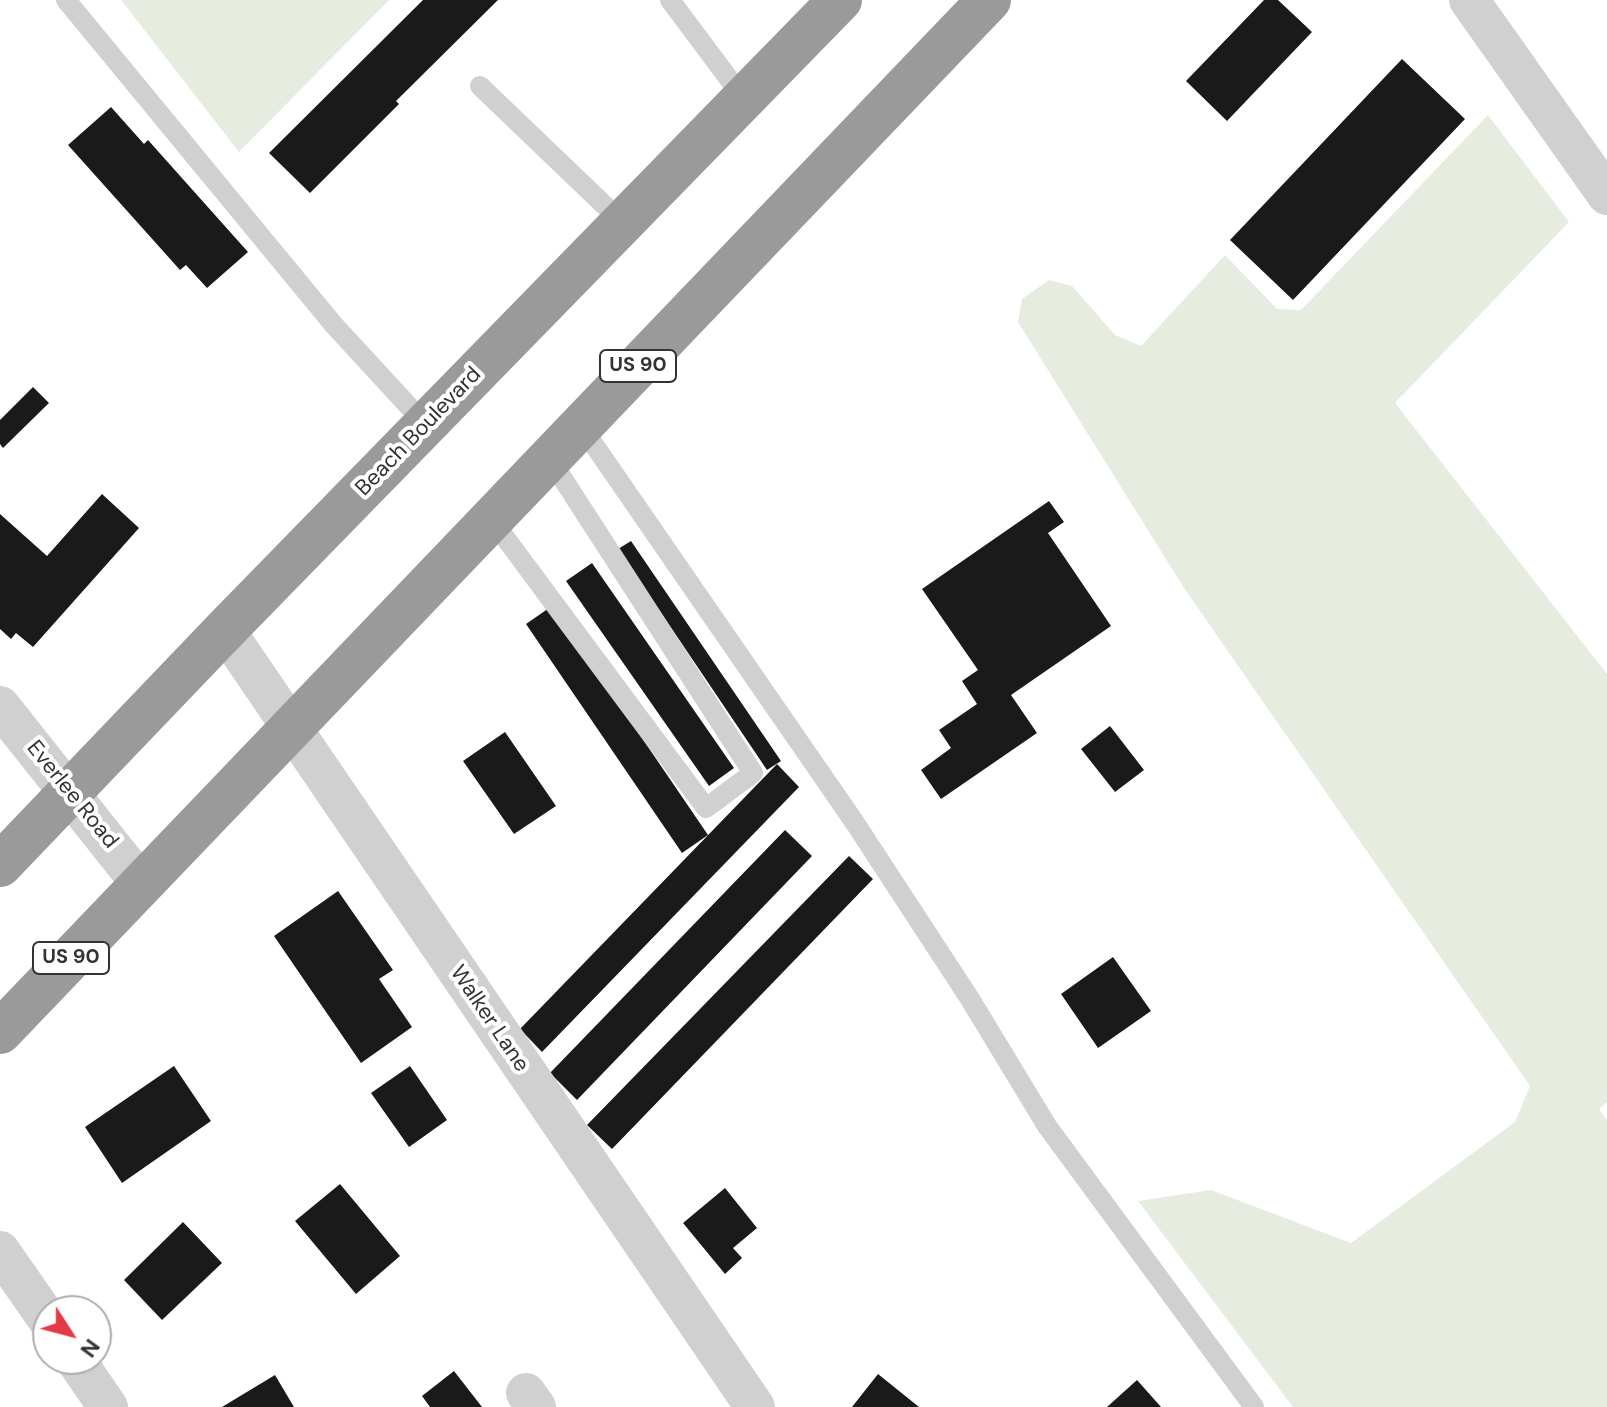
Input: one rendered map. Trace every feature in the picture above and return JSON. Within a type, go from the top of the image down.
[{"type":"highway","name":"Beach Boulevard","points":[[0,865],[840,0]]},
{"type":"highway","name":"US 90","points":[[0,1032],[989,0]]},
{"type":"street","points":[[1469,0],[1607,195]]},
{"type":"street","name":"Walker Lane","points":[[225,630],[755,1407]]},
{"type":"street","name":"Everlee Road","points":[[0,706],[142,885]]},
{"type":"street","points":[[0,1251],[32,1297]]},
{"type":"street","points":[[86,1375],[108,1407]]},
{"type":"lane","points":[[66,0],[333,324],[426,425]]},
{"type":"lane","points":[[670,0],[744,99]]},
{"type":"lane","points":[[480,86],[623,223]]},
{"type":"lane","points":[[581,426],[855,823],[970,999],[1047,1126],[1254,1407]]},
{"type":"lane","points":[[492,520],[706,808],[753,773],[550,459]]},
{"type":"shaded area","points":[[121,0],[389,0],[239,152]]},
{"type":"shaded area","points":[[1488,115],[1569,222],[1395,403],[1607,674],[1607,1102],[1599,1109],[1607,1121],[1607,1407],[1293,1407],[1138,1201],[1211,1190],[1351,1243],[1515,1122],[1530,1086],[1184,588],[1018,322],[1022,299],[1049,280],[1072,286],[1115,335],[1141,346],[1225,255],[1277,309],[1301,310]]},
{"type":"building","points":[[423,0],[498,0],[396,101],[399,104],[310,193],[269,153]]},
{"type":"building","points":[[1264,0],[1278,0],[1312,32],[1227,121],[1186,81]]},
{"type":"building","points":[[1402,59],[1465,119],[1293,300],[1230,240]]},
{"type":"building","points":[[111,107],[144,144],[148,140],[248,252],[207,288],[186,265],[180,270],[68,145]]},
{"type":"building","points":[[33,387],[49,403],[3,448],[0,444],[0,420]]},
{"type":"building","points":[[102,494],[139,528],[33,647],[16,633],[11,639],[0,629],[0,514],[47,556]]},
{"type":"building","points":[[1049,501],[1064,522],[1048,533],[1111,626],[1011,695],[1037,733],[941,799],[921,770],[951,748],[939,730],[977,704],[962,681],[978,670],[922,589]]},
{"type":"building","points":[[631,541],[781,761],[767,770],[618,549]]},
{"type":"building","points":[[592,563],[734,768],[709,786],[566,581]]},
{"type":"building","points":[[552,606],[708,835],[682,853],[526,624]]},
{"type":"building","points":[[1110,726],[1144,770],[1115,792],[1081,749]]},
{"type":"building","points":[[505,732],[556,806],[514,834],[463,761]]},
{"type":"building","points":[[777,764],[799,787],[542,1052],[520,1029]]},
{"type":"building","points":[[785,830],[812,856],[577,1100],[550,1073]]},
{"type":"building","points":[[849,856],[873,879],[612,1149],[587,1125]]},
{"type":"building","points":[[338,891],[393,970],[379,979],[412,1027],[361,1063],[274,936]]},
{"type":"building","points":[[1113,957],[1151,1011],[1098,1048],[1061,994]]},
{"type":"building","points":[[174,1066],[211,1121],[122,1183],[85,1127]]},
{"type":"building","points":[[410,1066],[447,1120],[409,1147],[371,1093]]},
{"type":"building","points":[[340,1184],[400,1256],[356,1294],[295,1221]]},
{"type":"building","points":[[725,1188],[757,1228],[733,1248],[742,1258],[725,1274],[683,1223]]},
{"type":"building","points":[[183,1222],[222,1263],[162,1320],[124,1280]]},
{"type":"building","points":[[454,1371],[482,1407],[430,1407],[422,1396]]},
{"type":"building","points":[[878,1374],[919,1407],[852,1407]]},
{"type":"building","points":[[275,1375],[294,1407],[222,1407]]},
{"type":"building","points":[[1137,1380],[1161,1407],[1107,1407]]}]
